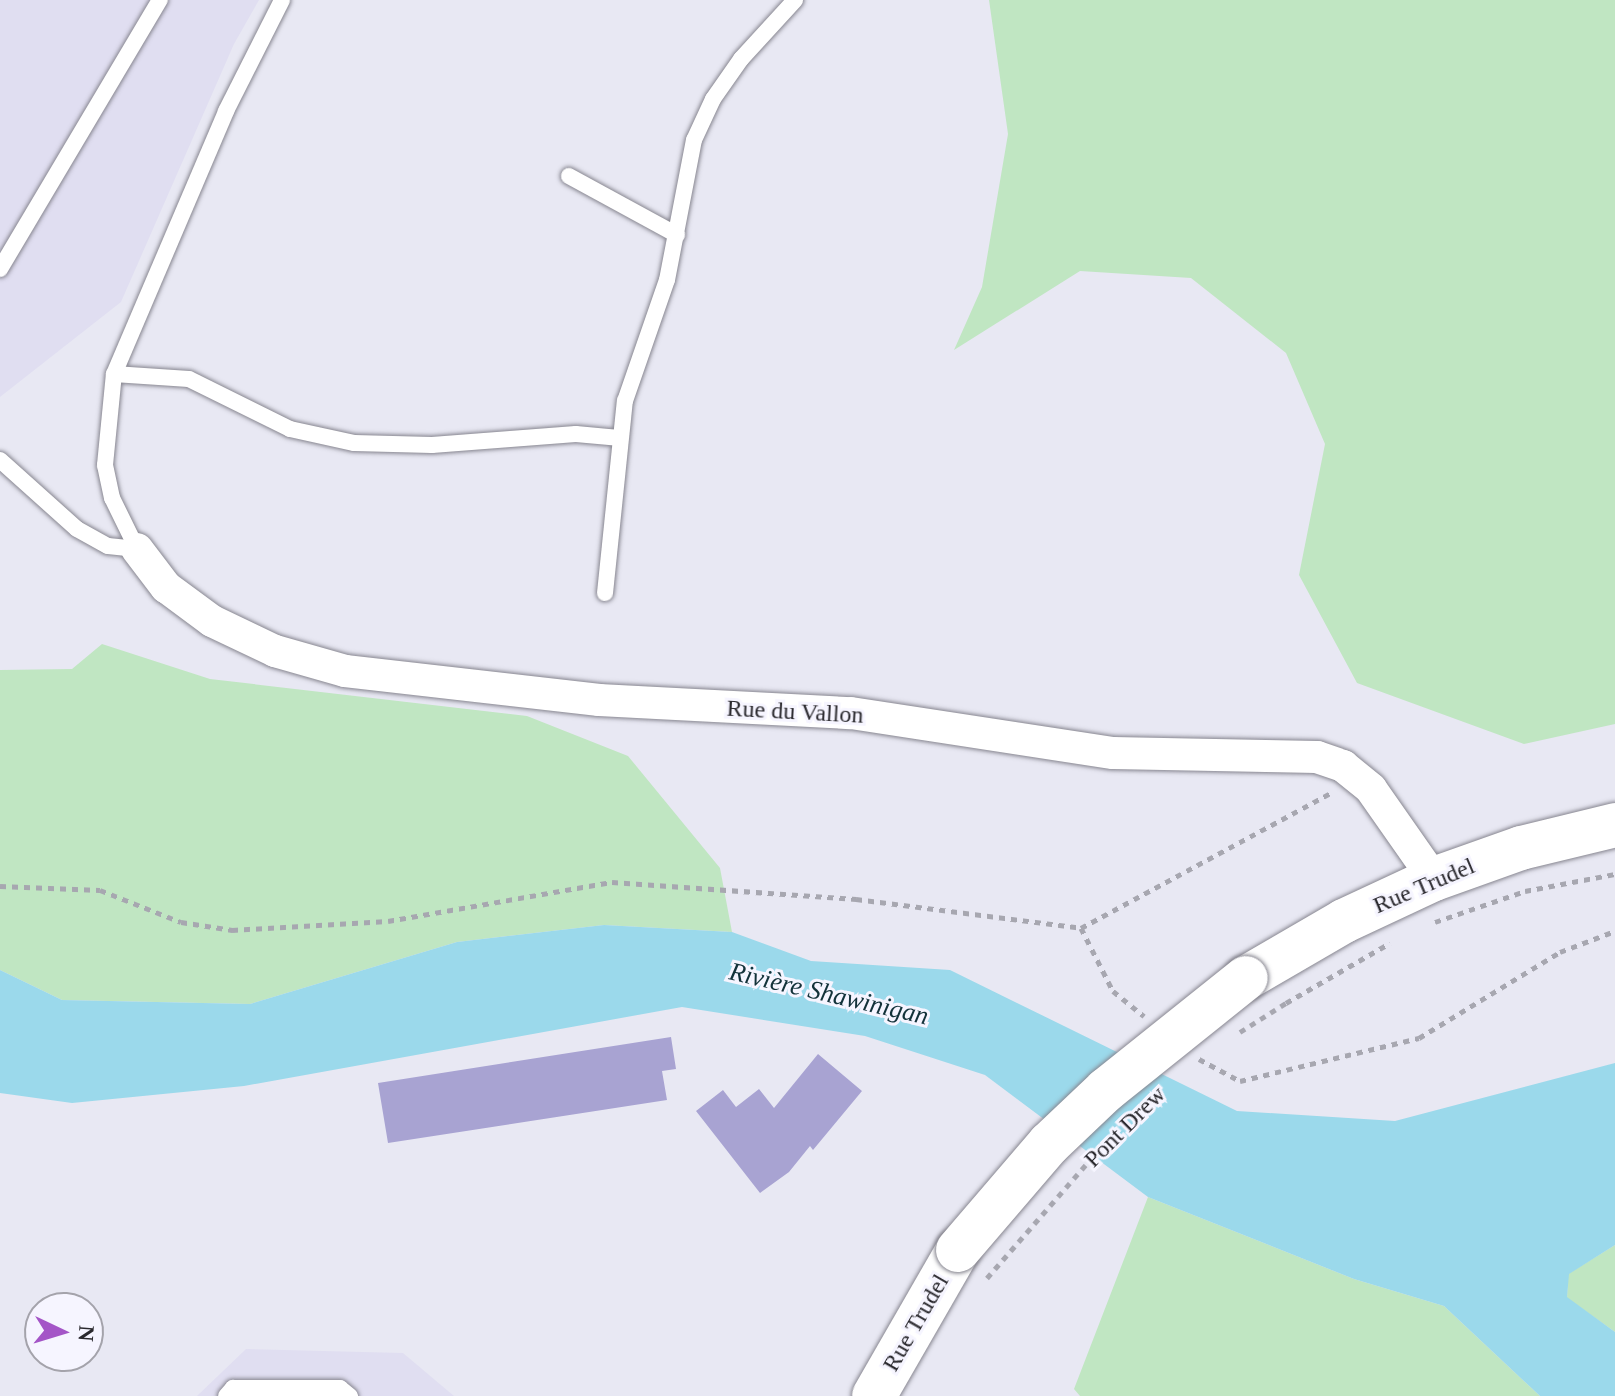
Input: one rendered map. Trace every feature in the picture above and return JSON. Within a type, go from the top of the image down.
[{"type":"main road","name":"Rue Trudel","points":[[1246,978],[1344,921],[1434,879],[1533,845],[1614,843]]},
{"type":"main road","name":"Pont Drew","points":[[973,1264],[1049,1144],[1106,1090],[1246,978]]},
{"type":"main road","name":"Rue Trudel","points":[[874,1396],[973,1264]]},
{"type":"street","name":"Rue du Vallon","points":[[137,549],[166,587],[212,621],[275,651],[345,671],[599,700],[851,713],[1113,753],[1211,758],[1303,754],[1331,761],[1360,777],[1395,817],[1434,879]]},
{"type":"lane","points":[[0,269],[160,0]]},
{"type":"lane","points":[[137,549],[117,513],[105,465],[106,417],[114,374],[207,154],[282,0]]},
{"type":"lane","points":[[605,593],[620,438],[630,379],[661,300],[677,235],[690,154],[713,99],[753,44],[795,0]]},
{"type":"lane","points":[[569,176],[677,235]]},
{"type":"lane","points":[[114,374],[189,379],[290,429],[354,443],[432,445],[576,434],[620,438]]},
{"type":"lane","points":[[0,460],[77,529],[108,546],[137,549]]},
{"type":"lane","points":[[226,1396],[233,1388],[340,1388],[350,1396]]},
{"type":"path","points":[[0,886],[100,890],[181,922],[232,930],[388,921],[612,882],[856,899],[1081,928],[1360,777]]},
{"type":"path","points":[[1603,875],[1614,843]]},
{"type":"path","name":"Rue Trudel","points":[[1426,926],[1525,891],[1615,874]]},
{"type":"path","points":[[1081,928],[1113,991],[1147,1018]]},
{"type":"path","points":[[1193,1055],[1216,1073],[1240,1081],[1419,1038],[1560,952],[1615,931]]},
{"type":"path","name":"Rue Trudel","points":[[1236,1035],[1396,940]]},
{"type":"path","name":"Pont Drew","points":[[1186,1069],[1210,1051]]},
{"type":"path","name":"Pont Drew","points":[[973,1264],[1098,1151]]},
{"type":"shaded area","points":[[0,0],[259,0],[234,44],[121,302],[0,397]]},
{"type":"shaded area","points":[[246,1349],[403,1353],[454,1396],[197,1396]]},
{"type":"green space","points":[[989,0],[1615,0],[1615,724],[1524,744],[1357,683],[1299,575],[1325,444],[1286,353],[1191,278],[1080,271],[954,350],[982,287],[1008,134]]},
{"type":"green space","points":[[102,644],[210,679],[527,716],[628,756],[720,868],[732,932],[604,925],[457,942],[250,1004],[62,1000],[0,970],[0,670],[72,669]]},
{"type":"green space","points":[[1148,1197],[1354,1279],[1444,1306],[1540,1396],[1080,1396],[1074,1389]]},
{"type":"green space","points":[[1615,1245],[1615,1332],[1567,1298],[1568,1274]]},
{"type":"water","name":"Rivière Shawinigan","points":[[604,925],[732,932],[811,961],[950,970],[1237,1111],[1395,1121],[1615,1063],[1615,1245],[1569,1274],[1567,1297],[1615,1332],[1615,1396],[1540,1396],[1444,1306],[1354,1279],[1148,1197],[985,1075],[865,1036],[682,1007],[244,1086],[72,1103],[0,1093],[0,970],[62,1000],[250,1004],[457,942]]},
{"type":"building","points":[[671,1037],[676,1069],[662,1071],[667,1100],[388,1143],[378,1083]]},
{"type":"building","points":[[818,1054],[862,1091],[813,1150],[810,1146],[789,1172],[760,1193],[696,1111],[723,1090],[736,1107],[759,1089],[774,1108]]}]
